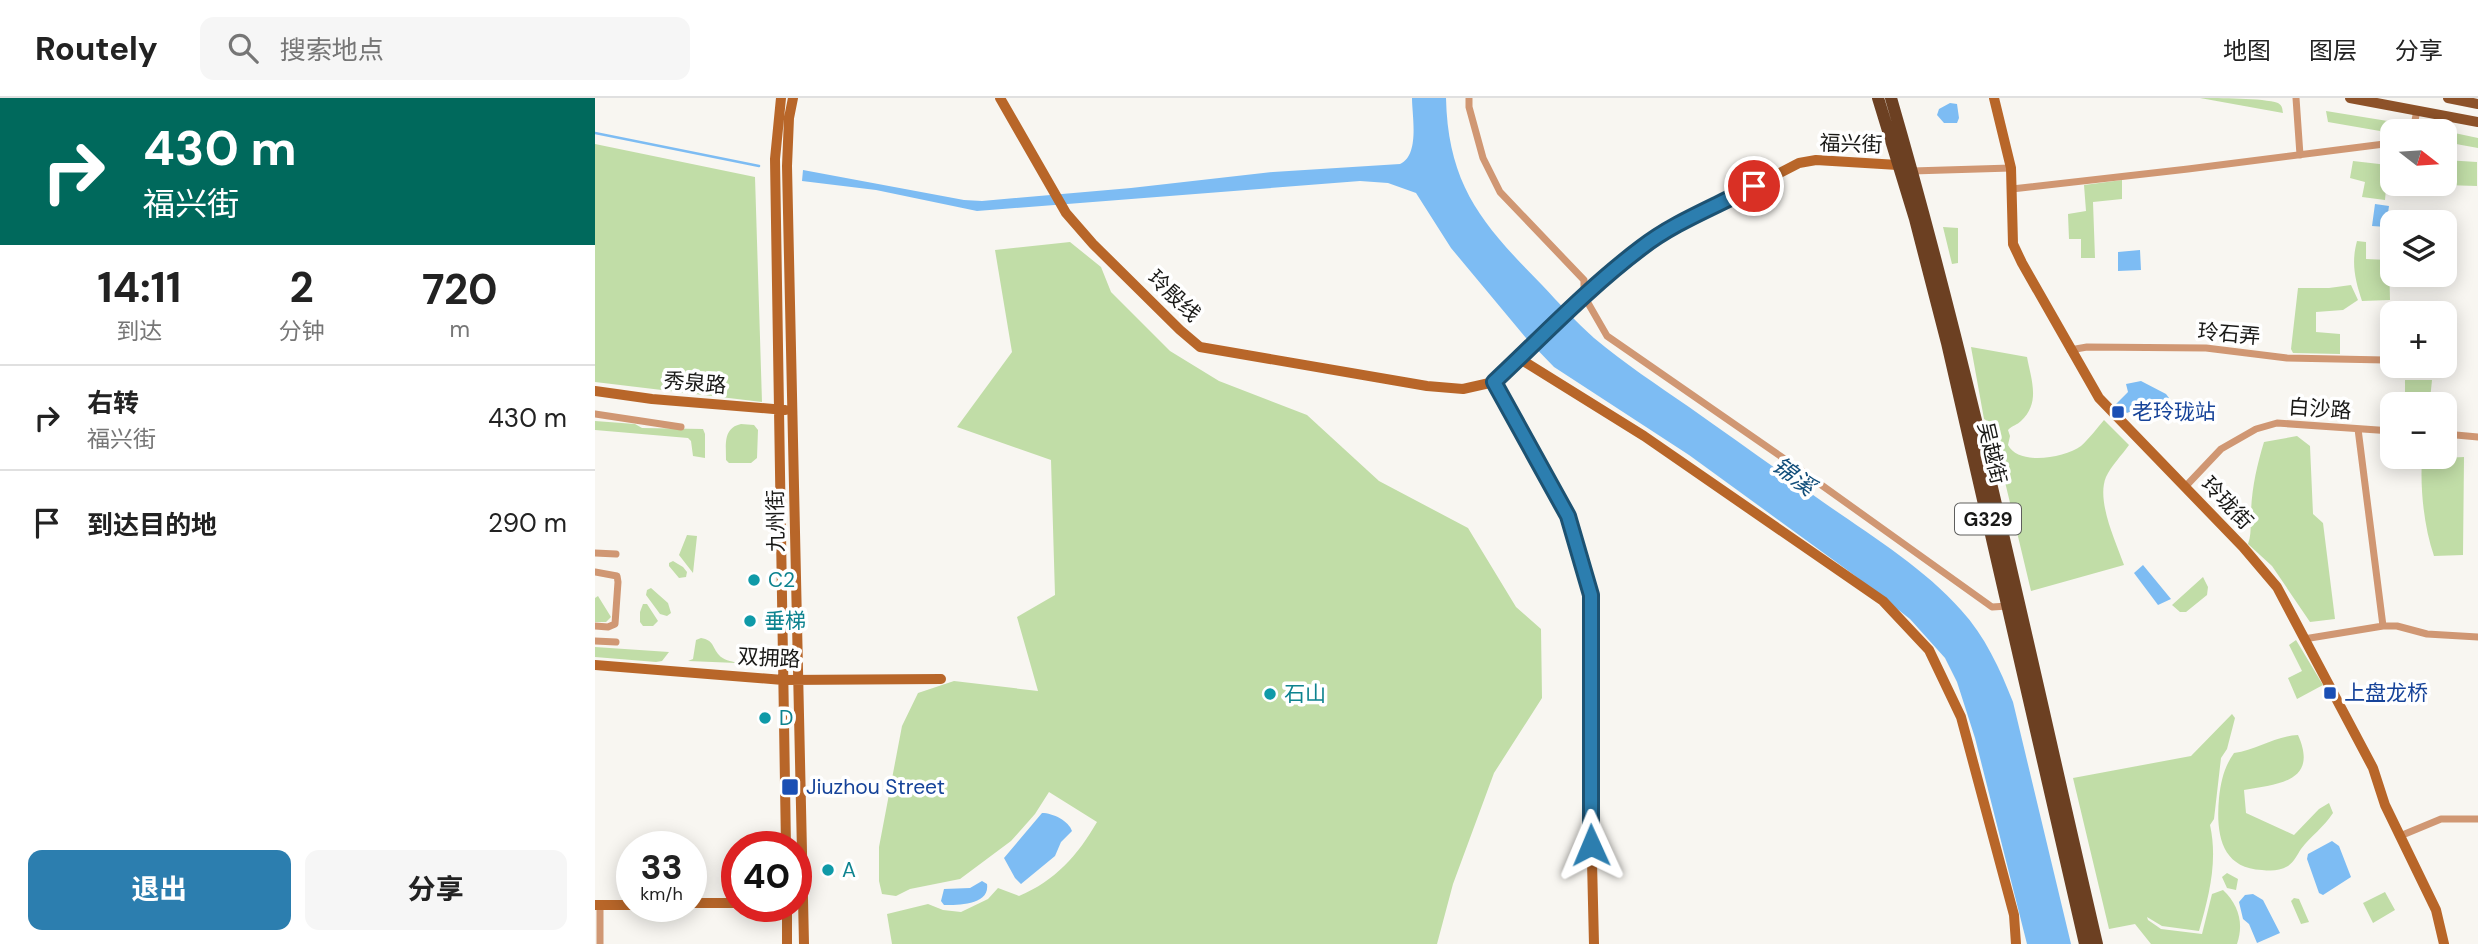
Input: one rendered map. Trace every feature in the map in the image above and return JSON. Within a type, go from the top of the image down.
[{"type":"highway","name":"吴越街","points":[[1878,98],[1915,219],[1947,343],[2085,944]]},
{"type":"highway","name":"吴越街","points":[[1892,98],[1961,354],[2097,944]]},
{"type":"main road","points":[[2350,98],[2478,122]]},
{"type":"main road","points":[[2448,98],[2478,104]]},
{"type":"street","name":"九州街","points":[[781,98],[775,159],[786,831]]},
{"type":"street","name":"九州街","points":[[793,98],[789,118],[787,166],[799,680],[800,831]]},
{"type":"street","name":"玲殷线","points":[[1000,98],[1066,213],[1093,244],[1200,347],[1427,386],[1463,389],[1494,382]]},
{"type":"street","points":[[1469,98],[1483,158],[1500,192],[1584,280],[1584,296],[1607,336],[1992,607],[2008,606]]},
{"type":"street","name":"玲珑街","points":[[1994,98],[2011,168],[2013,244],[2099,398],[2243,547],[2277,587],[2373,768],[2385,805],[2436,910],[2444,944]]},
{"type":"street","points":[[2296,98],[2300,155]]},
{"type":"street","points":[[2415,119],[2417,110]]},
{"type":"street","points":[[2012,189],[2380,145]]},
{"type":"street","name":"福兴街","points":[[1494,382],[1584,296],[1641,247],[1664,233],[1799,163],[1816,160],[1898,165]]},
{"type":"street","points":[[1912,171],[2011,168]]},
{"type":"street","name":"玲石弄","points":[[2070,349],[2206,348],[2287,358],[2380,360]]},
{"type":"street","points":[[1520,359],[1644,436],[1883,601],[1929,650],[1961,717],[2014,915],[2016,944]]},
{"type":"street","points":[[1494,382],[1568,516],[1591,595],[1594,944]]},
{"type":"street","name":"秀泉路","points":[[595,391],[652,399],[793,411]]},
{"type":"street","points":[[595,414],[681,427]]},
{"type":"street","name":"白沙路","points":[[2185,487],[2221,449],[2256,429],[2277,423],[2380,430]]},
{"type":"street","points":[[2358,429],[2383,626]]},
{"type":"street","points":[[2457,435],[2478,437]]},
{"type":"street","points":[[595,553],[616,554]]},
{"type":"street","points":[[595,572],[613,574],[617,576],[618,582],[615,624],[608,627],[595,626]]},
{"type":"street","points":[[2304,639],[2383,626],[2397,626],[2427,634],[2478,637]]},
{"type":"street","points":[[595,641],[616,642]]},
{"type":"street","name":"双拥路","points":[[595,665],[783,680],[941,679]]},
{"type":"street","points":[[2400,836],[2441,819],[2478,819]]},
{"type":"street","points":[[598,934],[598,905],[616,905]]},
{"type":"street","points":[[787,922],[787,944]]},
{"type":"street","name":"九州街","points":[[802,922],[804,944]]},
{"type":"green space","points":[[2200,98],[2271,101],[2280,104],[2283,113]]},
{"type":"green space","points":[[2326,111],[2380,120],[2380,131],[2328,122]]},
{"type":"green space","points":[[2457,134],[2478,138],[2478,148],[2457,144]]},
{"type":"green space","points":[[595,144],[755,177],[762,402],[595,382]]},
{"type":"green space","points":[[2353,161],[2380,164],[2380,196],[2385,196],[2385,200],[2362,197],[2365,182],[2350,178]]},
{"type":"green space","points":[[2457,161],[2477,162],[2477,186],[2457,185]]},
{"type":"green space","points":[[2122,180],[2122,199],[2093,202],[2095,258],[2081,258],[2081,239],[2069,239],[2068,214],[2086,211],[2084,185]]},
{"type":"green space","points":[[1943,227],[1958,228],[1958,263],[1952,264]]},
{"type":"green space","points":[[2357,241],[2366,242],[2366,259],[2380,260],[2380,287],[2390,287],[2390,300],[2362,301],[2357,286],[2354,257]]},
{"type":"green space","points":[[1070,242],[1101,267],[1111,292],[1170,351],[1219,381],[1307,415],[1379,481],[1468,528],[1516,607],[1541,629],[1542,698],[1494,773],[1453,884],[1437,944],[892,944],[887,914],[928,904],[943,910],[961,912],[988,899],[998,888],[1019,896],[1044,883],[1064,866],[1097,822],[1049,792],[1035,814],[1011,841],[960,879],[910,889],[896,896],[882,894],[879,881],[879,847],[902,726],[918,693],[954,681],[1038,691],[1017,617],[1055,595],[1051,460],[957,427],[1012,352],[995,250]]},
{"type":"green space","points":[[2351,285],[2358,300],[2343,310],[2316,312],[2316,332],[2340,334],[2340,354],[2293,353],[2291,349],[2298,288]]},
{"type":"green space","points":[[1971,347],[2027,357],[2033,399],[2027,414],[2008,430],[2008,445],[2014,452],[2031,458],[2064,454],[2081,446],[2104,420],[2129,445],[2106,477],[2103,498],[2108,521],[2124,565],[2031,591],[1991,423],[1984,419]]},
{"type":"green space","points":[[2405,380],[2432,380],[2431,392],[2405,392]]},
{"type":"green space","points":[[595,421],[635,424],[642,428],[703,429],[705,458],[693,456],[688,438],[595,430]]},
{"type":"green space","points":[[741,424],[754,425],[758,430],[757,458],[751,463],[729,463],[726,460],[728,433]]},
{"type":"green space","points":[[2297,436],[2310,446],[2313,514],[2323,523],[2335,619],[2310,622],[2272,566],[2248,544],[2254,485],[2264,442]]},
{"type":"green space","points":[[2457,457],[2464,457],[2463,555],[2434,556],[2423,508],[2422,469],[2457,469]]},
{"type":"green space","points":[[687,535],[697,536],[693,573],[679,555]]},
{"type":"green space","points":[[673,561],[683,567],[687,572],[686,577],[679,578],[669,566]]},
{"type":"green space","points":[[2203,577],[2208,587],[2207,595],[2186,612],[2180,612],[2172,605]]},
{"type":"green space","points":[[651,588],[668,603],[671,613],[667,616],[660,614],[646,595]]},
{"type":"green space","points":[[598,596],[611,617],[606,622],[595,622],[595,598]]},
{"type":"green space","points":[[643,604],[647,604],[658,621],[653,626],[643,626],[640,622]]},
{"type":"green space","points":[[701,638],[711,642],[723,658],[737,663],[688,661],[693,659],[696,640]]},
{"type":"green space","points":[[2296,640],[2323,685],[2297,699],[2288,678],[2302,671],[2289,645]]},
{"type":"green space","points":[[595,647],[669,652],[662,661],[656,662],[595,657]]},
{"type":"green space","points":[[2232,714],[2235,718],[2227,749],[2221,758],[2214,819],[2210,825],[2213,865],[2199,931],[2162,926],[2147,917],[2161,929],[2202,934],[2212,894],[2223,890],[2239,915],[2237,944],[2151,944],[2135,924],[2109,929],[2073,778],[2191,756]]},
{"type":"green space","points":[[2298,735],[2303,751],[2303,763],[2299,771],[2282,782],[2244,790],[2246,813],[2294,835],[2319,809],[2329,803],[2333,813],[2288,866],[2272,870],[2248,868],[2229,855],[2220,835],[2219,798],[2225,769],[2234,753]]},
{"type":"green space","points":[[2227,873],[2238,879],[2236,890],[2227,888],[2222,877]]},
{"type":"green space","points":[[2385,892],[2395,910],[2373,923],[2363,903]]},
{"type":"green space","points":[[2294,898],[2299,899],[2309,922],[2301,924],[2291,901]]},
{"type":"water","points":[[1412,98],[1446,98],[1448,129],[1454,156],[1473,202],[1502,243],[1587,332],[1641,374],[1895,552],[1946,594],[1970,620],[1991,653],[2013,702],[2071,944],[2027,944],[1975,738],[1957,682],[1945,658],[1910,619],[1854,575],[1689,455],[1554,367],[1526,338],[1451,248],[1416,193],[1388,183],[1360,181],[977,211],[876,190],[802,181],[803,170],[982,201],[1273,172],[1400,164],[1406,159],[1413,144]]},
{"type":"water","points":[[1950,103],[1957,104],[1957,123],[1944,123],[1937,115],[1939,109]]},
{"type":"water","points":[[2375,204],[2389,206],[2388,210],[2380,210],[2380,227],[2372,226]]},
{"type":"water","points":[[2140,250],[2141,270],[2118,271],[2118,252]]},
{"type":"water","points":[[2141,381],[2169,398],[2163,416],[2159,419],[2147,415],[2139,408],[2127,413],[2116,404],[2128,392],[2126,384]]},
{"type":"water","points":[[2143,565],[2171,599],[2158,605],[2134,573]]},
{"type":"water","points":[[1042,813],[1060,818],[1072,831],[1061,842],[1055,856],[1021,884],[1004,858]]},
{"type":"water","points":[[2332,841],[2339,846],[2351,877],[2323,895],[2319,893],[2307,859],[2308,854]]},
{"type":"water","points":[[982,881],[987,884],[987,891],[979,900],[950,905],[944,905],[941,901],[944,889],[970,888]]},
{"type":"water","points":[[2253,894],[2263,900],[2280,933],[2257,943],[2249,924],[2243,919],[2239,902],[2245,895]]},
{"type":"waterway","points":[[595,133],[759,166]]},
{"type":"place","name":"老玲珑站","points":[[2118,412]]},
{"type":"place","name":"C2","points":[[754,580]]},
{"type":"place","name":"垂梯","points":[[750,621]]},
{"type":"place","name":"上盘龙桥","points":[[2330,693]]},
{"type":"place","name":"石山","points":[[1270,694]]},
{"type":"place","name":"D","points":[[765,718]]},
{"type":"place","name":"Jiuzhou Street","points":[[790,787]]},
{"type":"place","name":"A","points":[[828,870]]},
{"type":"route","points":[[1591,845],[1591,595],[1568,516],[1494,382],[1584,296],[1641,247],[1754,186]]},
{"type":"water label","name":"锦溪","points":[[1794,476]]}]
